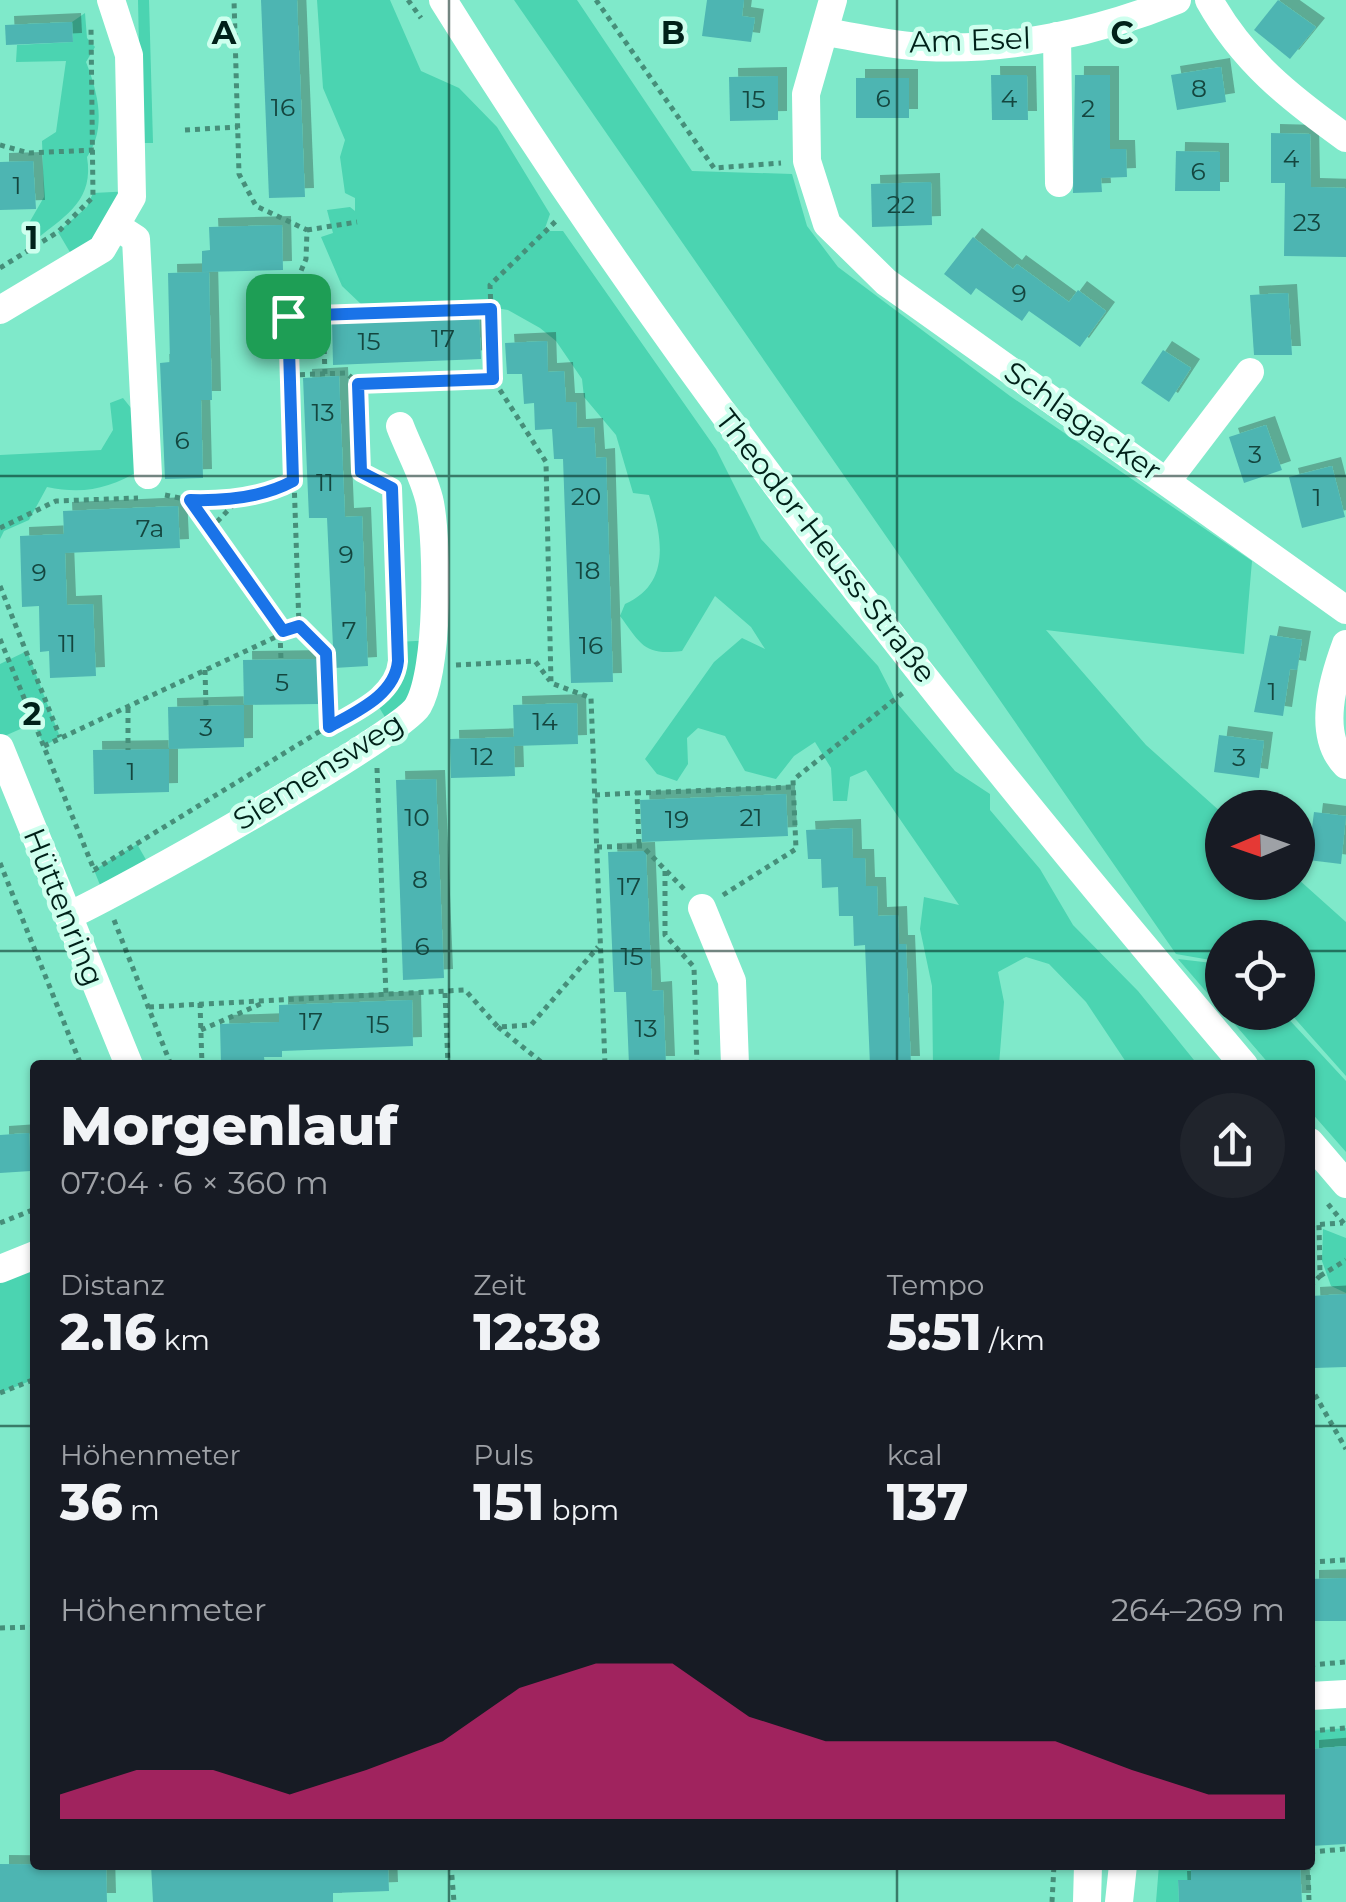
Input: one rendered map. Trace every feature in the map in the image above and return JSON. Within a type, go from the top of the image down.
[{"type":"street","points":[[0,310],[102,249],[132,197],[130,55],[110,0]]},
{"type":"street","name":"Theodor-Heuss-Straße","points":[[443,0],[573,201],[772,484],[1095,890],[1240,1060]]},
{"type":"street","points":[[807,161],[806,94],[834,0]]},
{"type":"street","name":"Am Esel","points":[[825,32],[924,48],[990,46],[1057,36],[1135,17],[1177,0]]},
{"type":"street","points":[[1209,0],[1229,36],[1276,88],[1346,138]]},
{"type":"street","name":"Am Esel","points":[[1057,36],[1059,183]]},
{"type":"street","name":"Schlagacker","points":[[807,161],[827,224],[886,282],[1346,610]]},
{"type":"street","points":[[116,226],[136,239],[157,486]]},
{"type":"street","points":[[1167,481],[1250,372]]},
{"type":"street","name":"Siemensweg","points":[[68,916],[106,900],[366,744],[417,709],[433,666],[430,503],[400,426]]},
{"type":"street","points":[[1346,644],[1329,724],[1332,743],[1346,765]]},
{"type":"street","name":"Hüttenring","points":[[0,748],[127,1060]]},
{"type":"street","points":[[702,908],[732,982],[735,1060]]},
{"type":"street","points":[[1315,1148],[1346,1184]]},
{"type":"street","points":[[0,1269],[30,1257]]},
{"type":"street","points":[[1315,1696],[1346,1694]]},
{"type":"street","points":[[1087,1902],[1088,1870]]},
{"type":"street","points":[[1120,1902],[1123,1870]]},
{"type":"path","points":[[234,0],[240,174],[256,206],[307,230],[357,222]]},
{"type":"path","points":[[596,0],[714,168],[807,161]]},
{"type":"path","points":[[0,268],[58,232],[87,208],[94,193],[91,24]]},
{"type":"path","points":[[184,130],[238,127]]},
{"type":"path","points":[[2,144],[29,153],[94,150]]},
{"type":"path","points":[[552,684],[546,462],[493,379],[490,285],[560,218]]},
{"type":"path","points":[[307,230],[306,260],[288,302],[299,626],[326,653],[329,727]]},
{"type":"path","points":[[288,316],[491,309]]},
{"type":"path","points":[[323,315],[325,374]]},
{"type":"path","points":[[290,375],[346,373],[358,384],[493,379]]},
{"type":"path","points":[[94,870],[329,727],[387,690],[396,678],[392,488],[361,472],[358,384]]},
{"type":"path","points":[[0,528],[56,502],[157,486],[190,500],[242,497],[276,490],[293,481]]},
{"type":"path","points":[[210,529],[242,497]]},
{"type":"path","points":[[190,500],[281,632],[280,660]]},
{"type":"path","points":[[0,586],[60,738]]},
{"type":"path","points":[[44,746],[299,626]]},
{"type":"path","points":[[0,639],[169,1060]]},
{"type":"path","points":[[433,666],[535,661],[552,684],[592,698],[605,1060]]},
{"type":"path","points":[[205,670],[206,706]]},
{"type":"path","points":[[637,793],[639,845],[702,908],[796,849],[793,780],[904,692]]},
{"type":"path","points":[[128,706],[128,750]]},
{"type":"path","points":[[366,744],[376,761],[386,995]]},
{"type":"path","points":[[595,796],[794,787]]},
{"type":"path","points":[[597,847],[639,845]]},
{"type":"path","points":[[0,863],[79,1060]]},
{"type":"path","points":[[664,868],[665,935],[694,967],[697,1060]]},
{"type":"path","points":[[498,1027],[531,1025],[600,945]]},
{"type":"path","points":[[149,1006],[464,990],[498,1027],[539,1060]]},
{"type":"path","points":[[445,992],[448,1060]]},
{"type":"path","points":[[200,1030],[272,998]]},
{"type":"path","points":[[200,1003],[202,1060]]},
{"type":"path","points":[[0,1223],[30,1211]]},
{"type":"path","points":[[1315,1225],[1343,1222]]},
{"type":"path","points":[[1319,1225],[1320,1276]]},
{"type":"path","points":[[1315,1281],[1346,1260]]},
{"type":"path","points":[[0,1394],[30,1381]]},
{"type":"path","points":[[1315,1395],[1346,1448]]},
{"type":"path","points":[[1315,1562],[1346,1560]]},
{"type":"path","points":[[0,1628],[30,1627]]},
{"type":"path","points":[[1315,1664],[1346,1662]]},
{"type":"path","points":[[1315,1731],[1346,1728]]},
{"type":"path","points":[[1315,1852],[1346,1849]]},
{"type":"path","points":[[451,1870],[454,1902]]},
{"type":"path","points":[[1052,1902],[1054,1870]]},
{"type":"path","points":[[1308,1870],[1310,1902]]},
{"type":"green space","points":[[138,0],[149,0],[153,143],[141,143]]},
{"type":"green space","points":[[317,0],[390,0],[421,71],[459,88],[497,127],[550,214],[544,231],[563,231],[716,449],[761,539],[878,666],[897,703],[955,771],[990,794],[990,810],[1040,869],[1073,925],[1138,991],[1194,1060],[1125,1060],[1086,1002],[1049,964],[1026,957],[998,972],[1004,1002],[999,1060],[933,1060],[932,986],[920,929],[924,897],[959,905],[866,770],[850,777],[847,801],[833,801],[831,768],[815,742],[794,756],[776,779],[745,771],[725,736],[698,728],[687,738],[688,764],[677,781],[657,774],[645,759],[714,662],[742,638],[765,649],[751,627],[715,596],[682,651],[651,650],[620,616],[625,604],[640,595],[657,571],[657,526],[649,495],[633,493],[616,435],[584,397],[582,379],[556,341],[508,310],[465,303],[362,305],[342,286],[321,237],[333,233],[327,210],[350,207],[355,211],[355,198],[345,193],[340,157],[345,140],[323,88]]},
{"type":"green space","points":[[514,0],[577,0],[692,171],[792,174],[807,226],[838,267],[1010,396],[1252,561],[1244,654],[1046,630],[1146,745],[1205,798],[1205,900],[1315,900],[1315,894],[1346,922],[1346,1076],[1305,1030],[1315,1030],[1315,920],[1205,920],[1205,959],[1176,954]]},
{"type":"green space","points":[[85,13],[87,38],[95,47],[86,62],[97,98],[99,122],[87,157],[87,184],[69,213],[38,238],[25,230],[44,197],[42,141],[56,132],[66,61],[16,62],[17,45],[73,42],[72,22]]},
{"type":"green space","points":[[133,191],[77,264],[58,232],[87,207],[93,193]]},
{"type":"green space","points":[[123,398],[135,413],[141,470],[96,488],[47,487],[29,520],[4,531],[0,539],[0,455],[101,450],[113,430],[110,403]]},
{"type":"green space","points":[[434,640],[433,666],[391,727],[374,699],[396,678],[397,642]]},
{"type":"green space","points":[[27,651],[60,737],[44,746],[34,723],[0,738],[0,664]]},
{"type":"green space","points":[[137,844],[153,872],[106,900],[94,870]]},
{"type":"green space","points":[[1178,959],[1205,962],[1205,990]]},
{"type":"green space","points":[[1240,1030],[1299,1030],[1346,1081],[1346,1152],[1315,1117],[1315,1060],[1266,1060]]},
{"type":"green space","points":[[1323,1229],[1346,1238],[1346,1293],[1331,1286],[1322,1261]]},
{"type":"green space","points":[[30,1257],[30,1381],[0,1393],[0,1269]]},
{"type":"green space","points":[[1346,1728],[1346,1746],[1315,1749],[1315,1731]]},
{"type":"green space","points":[[1159,1870],[1191,1870],[1191,1880],[1178,1881],[1179,1902],[1156,1902]]},
{"type":"building","points":[[261,0],[297,0],[305,197],[269,198]]},
{"type":"building","points":[[707,0],[744,0],[742,16],[755,18],[751,42],[702,36]]},
{"type":"building","points":[[1278,0],[1316,27],[1290,59],[1254,30]]},
{"type":"building","points":[[72,22],[73,42],[6,45],[5,25]]},
{"type":"building","points":[[1221,67],[1226,102],[1177,110],[1171,75]]},
{"type":"building","points":[[991,75],[1027,75],[1028,120],[992,120]]},
{"type":"building","points":[[1075,75],[1110,75],[1110,149],[1126,149],[1127,177],[1101,178],[1102,192],[1073,193]]},
{"type":"building","points":[[778,76],[778,120],[730,121],[729,77]]},
{"type":"building","points":[[856,78],[909,78],[909,118],[856,118]]},
{"type":"building","points":[[1271,133],[1310,134],[1311,187],[1346,188],[1346,257],[1284,256],[1285,183],[1271,183]]},
{"type":"building","points":[[1176,151],[1220,152],[1220,191],[1175,191]]},
{"type":"building","points":[[33,161],[36,209],[0,210],[0,162]]},
{"type":"building","points":[[931,182],[932,225],[872,227],[871,184]]},
{"type":"building","points":[[282,225],[283,270],[202,272],[202,251],[210,250],[209,227]]},
{"type":"building","points":[[973,237],[1013,269],[1017,264],[1069,302],[1078,290],[1106,311],[1080,347],[1029,311],[1022,321],[976,288],[971,295],[944,274]]},
{"type":"building","points":[[209,272],[212,400],[201,400],[203,478],[165,479],[160,363],[170,362],[168,273]]},
{"type":"building","points":[[1288,293],[1292,355],[1254,355],[1250,295]]},
{"type":"building","points":[[479,314],[481,359],[333,365],[332,320]]},
{"type":"building","points":[[547,341],[548,372],[564,371],[566,402],[576,402],[577,428],[594,427],[596,458],[606,457],[613,682],[571,683],[563,459],[554,459],[552,429],[535,430],[534,403],[524,404],[522,374],[507,374],[505,343]]},
{"type":"building","points":[[1163,350],[1191,368],[1169,402],[1141,383]]},
{"type":"building","points":[[339,376],[345,517],[362,516],[368,666],[334,668],[327,518],[309,518],[303,378]]},
{"type":"building","points":[[1266,425],[1282,470],[1244,483],[1229,437]]},
{"type":"building","points":[[1332,466],[1345,517],[1302,528],[1289,477]]},
{"type":"building","points":[[178,506],[180,548],[65,553],[67,605],[93,604],[96,676],[50,678],[49,651],[40,652],[39,606],[22,607],[20,536],[64,534],[63,511]]},
{"type":"building","points":[[1270,635],[1302,640],[1297,670],[1290,669],[1283,716],[1254,712]]},
{"type":"building","points":[[319,659],[320,704],[244,705],[243,660]]},
{"type":"building","points":[[577,703],[578,744],[514,746],[515,776],[451,778],[450,739],[514,737],[513,705]]},
{"type":"building","points":[[244,705],[244,747],[169,749],[168,707]]},
{"type":"building","points":[[1219,735],[1264,741],[1259,778],[1214,772]]},
{"type":"building","points":[[169,749],[169,792],[94,794],[93,750]]},
{"type":"building","points":[[436,779],[444,978],[403,980],[396,780]]},
{"type":"building","points":[[786,794],[788,836],[642,842],[640,800]]},
{"type":"building","points":[[1315,812],[1346,816],[1341,864],[1315,861]]},
{"type":"building","points":[[852,828],[853,858],[865,858],[866,886],[877,886],[878,916],[898,915],[899,944],[906,944],[911,1060],[870,1060],[865,945],[854,946],[853,916],[839,916],[838,887],[822,888],[821,859],[808,859],[806,830]]},
{"type":"building","points":[[646,851],[652,991],[663,990],[666,1060],[629,1060],[626,992],[614,992],[608,852]]},
{"type":"building","points":[[412,1000],[413,1046],[282,1051],[282,1057],[264,1057],[264,1060],[221,1060],[220,1024],[279,1022],[279,1005]]},
{"type":"building","points":[[29,1133],[30,1171],[0,1173],[0,1135]]},
{"type":"building","points":[[1346,1294],[1346,1367],[1315,1368],[1315,1296]]},
{"type":"building","points":[[1346,1578],[1346,1621],[1315,1621],[1315,1579]]},
{"type":"building","points":[[1346,1746],[1346,1844],[1315,1846],[1315,1749]]},
{"type":"building","points":[[0,1864],[30,1864],[30,1870],[106,1870],[107,1902],[0,1902]]},
{"type":"building","points":[[151,1870],[388,1870],[389,1891],[333,1893],[333,1902],[153,1902]]},
{"type":"building","points":[[1191,1870],[1300,1870],[1302,1902],[1179,1902],[1178,1880],[1191,1880]]},
{"type":"route","points":[[491,309],[493,379],[358,384],[361,472],[392,488],[398,661],[396,678],[387,690],[329,727],[326,653],[299,626],[283,631],[190,500],[242,497],[276,490],[293,481],[288,316],[491,309]]}]
